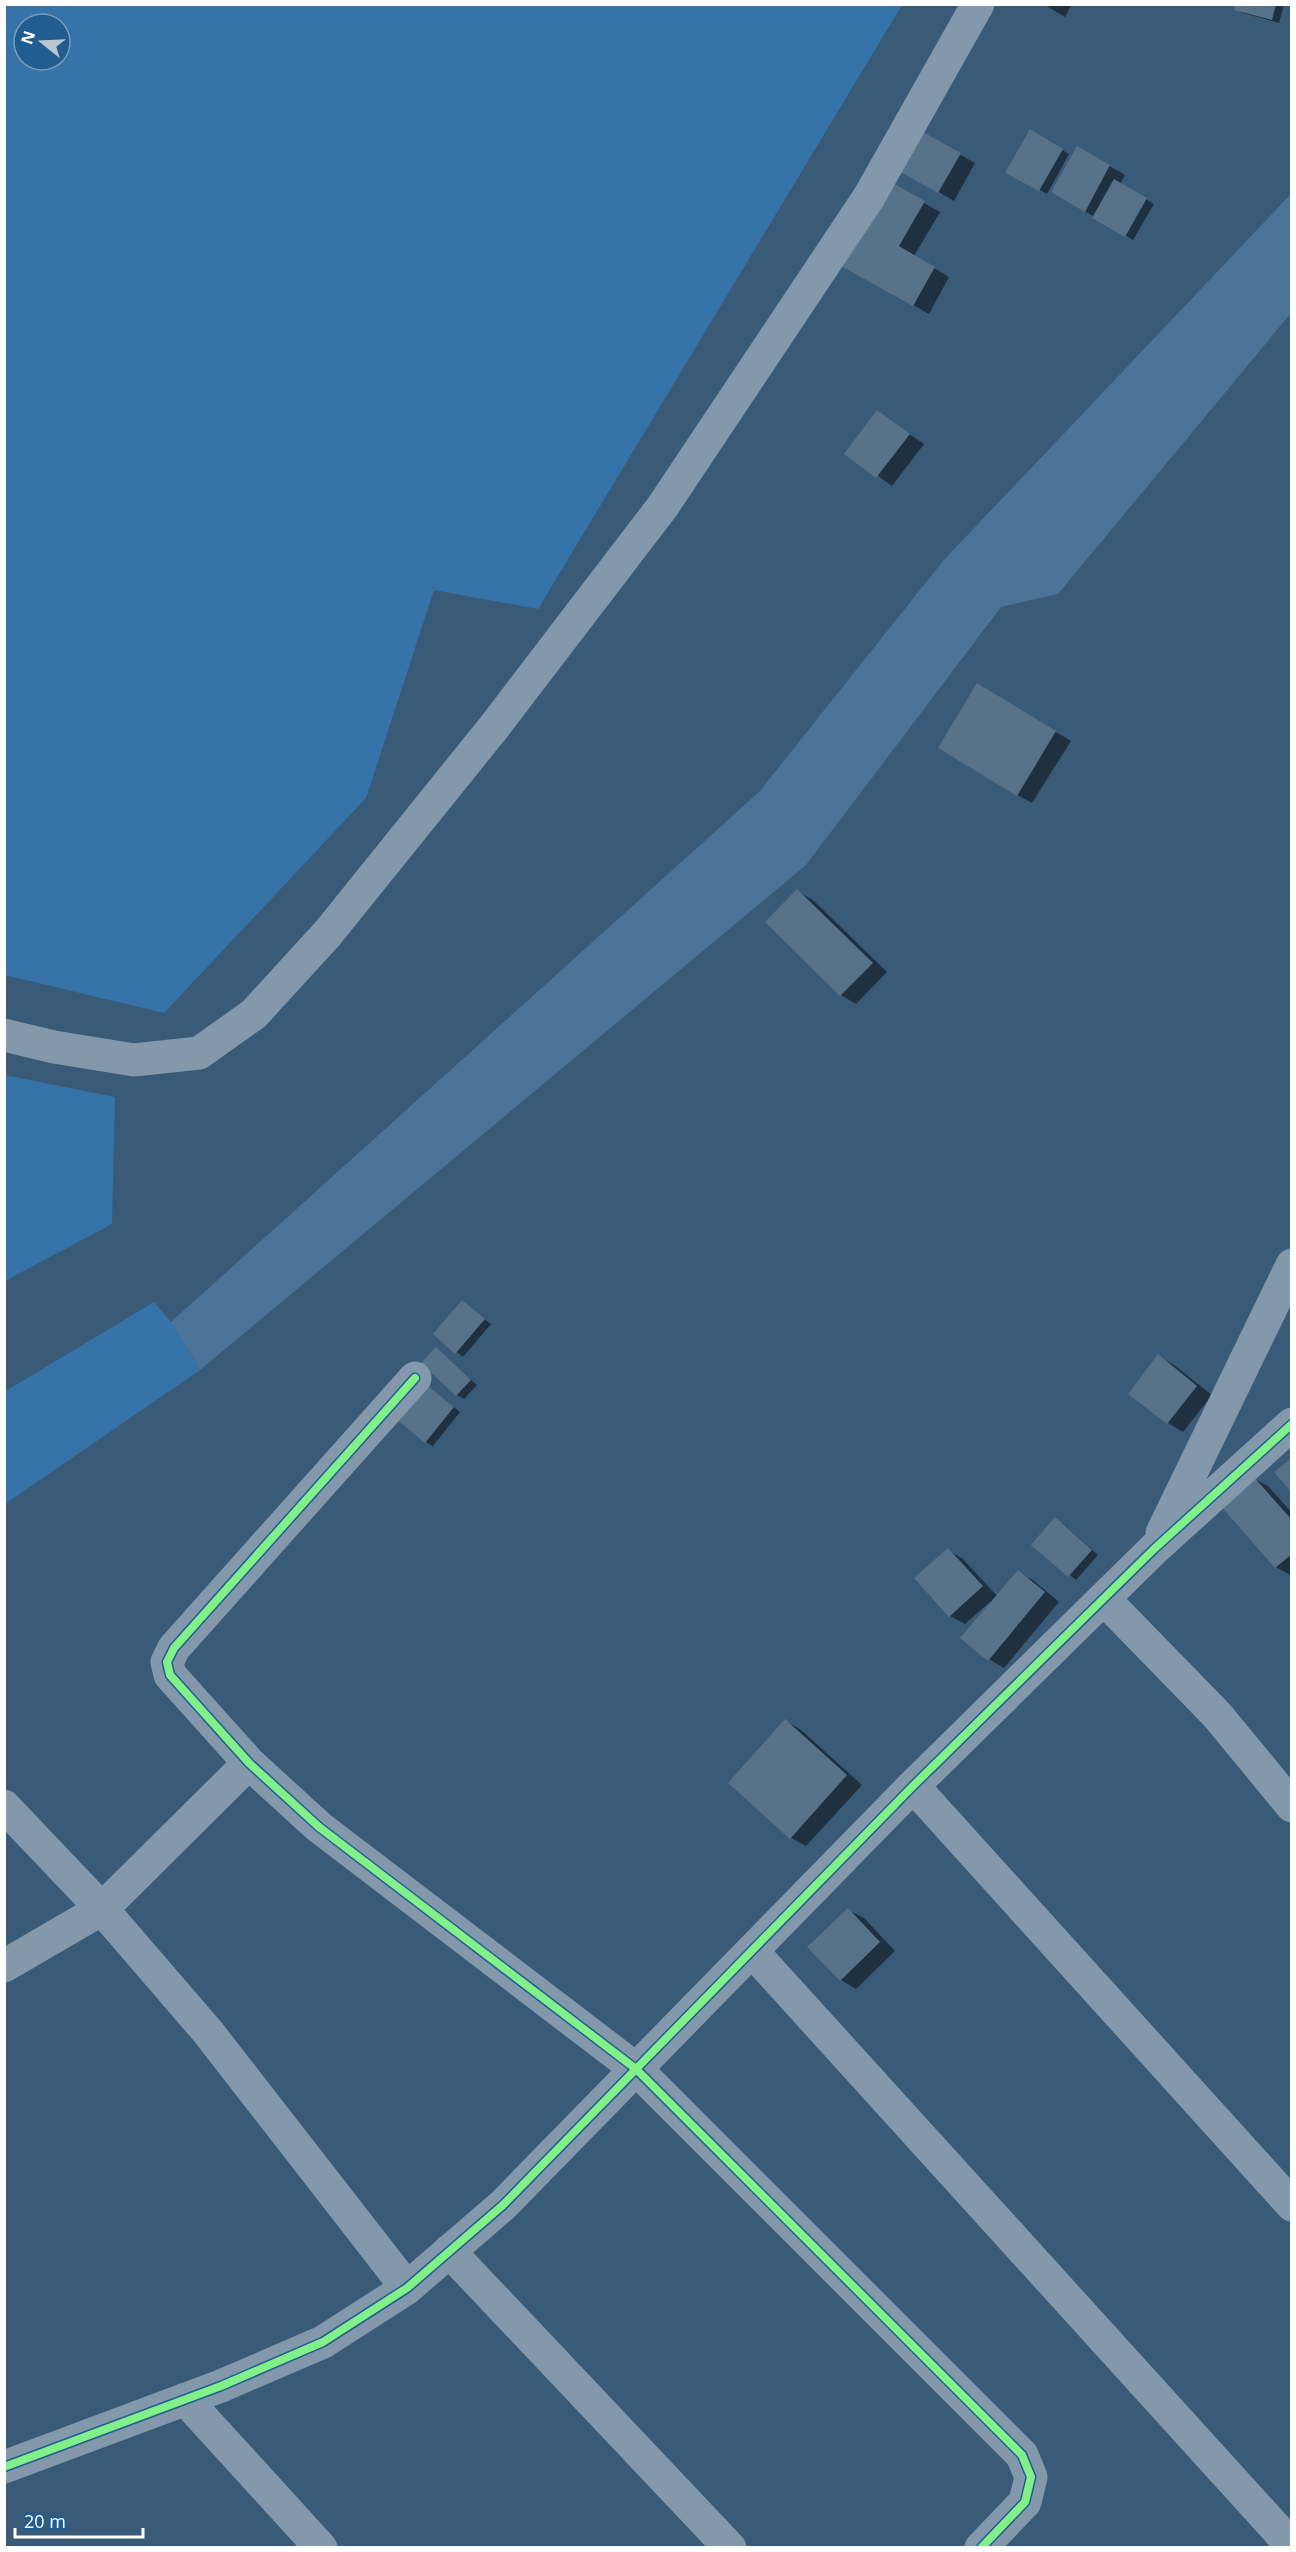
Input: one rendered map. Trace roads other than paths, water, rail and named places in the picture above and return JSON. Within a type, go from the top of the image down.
[{"type":"street","points":[[4,1035],[54,1047],[134,1060],[199,1053],[254,1014],[328,933],[487,736],[663,506],[868,197],[978,4]]},
{"type":"street","points":[[1154,1549],[1292,1265]]},
{"type":"street","points":[[415,1378],[174,1648],[167,1662],[170,1675],[249,1763],[319,1827],[636,2069],[1022,2455],[1031,2477],[1025,2502],[981,2547]]},
{"type":"street","points":[[4,2467],[221,2386],[323,2342],[406,2288],[503,2205],[913,1786],[1154,1549],[1292,1424]]},
{"type":"street","points":[[1104,1599],[1217,1715],[1292,1806]]},
{"type":"street","points":[[4,1966],[102,1909],[249,1763]]},
{"type":"street","points":[[913,1786],[1292,2205]]},
{"type":"street","points":[[4,1806],[102,1909],[208,2032],[406,2288]]},
{"type":"street","points":[[752,1951],[1292,2546]]},
{"type":"street","points":[[449,2251],[730,2547]]},
{"type":"street","points":[[185,2398],[321,2547]]}]
